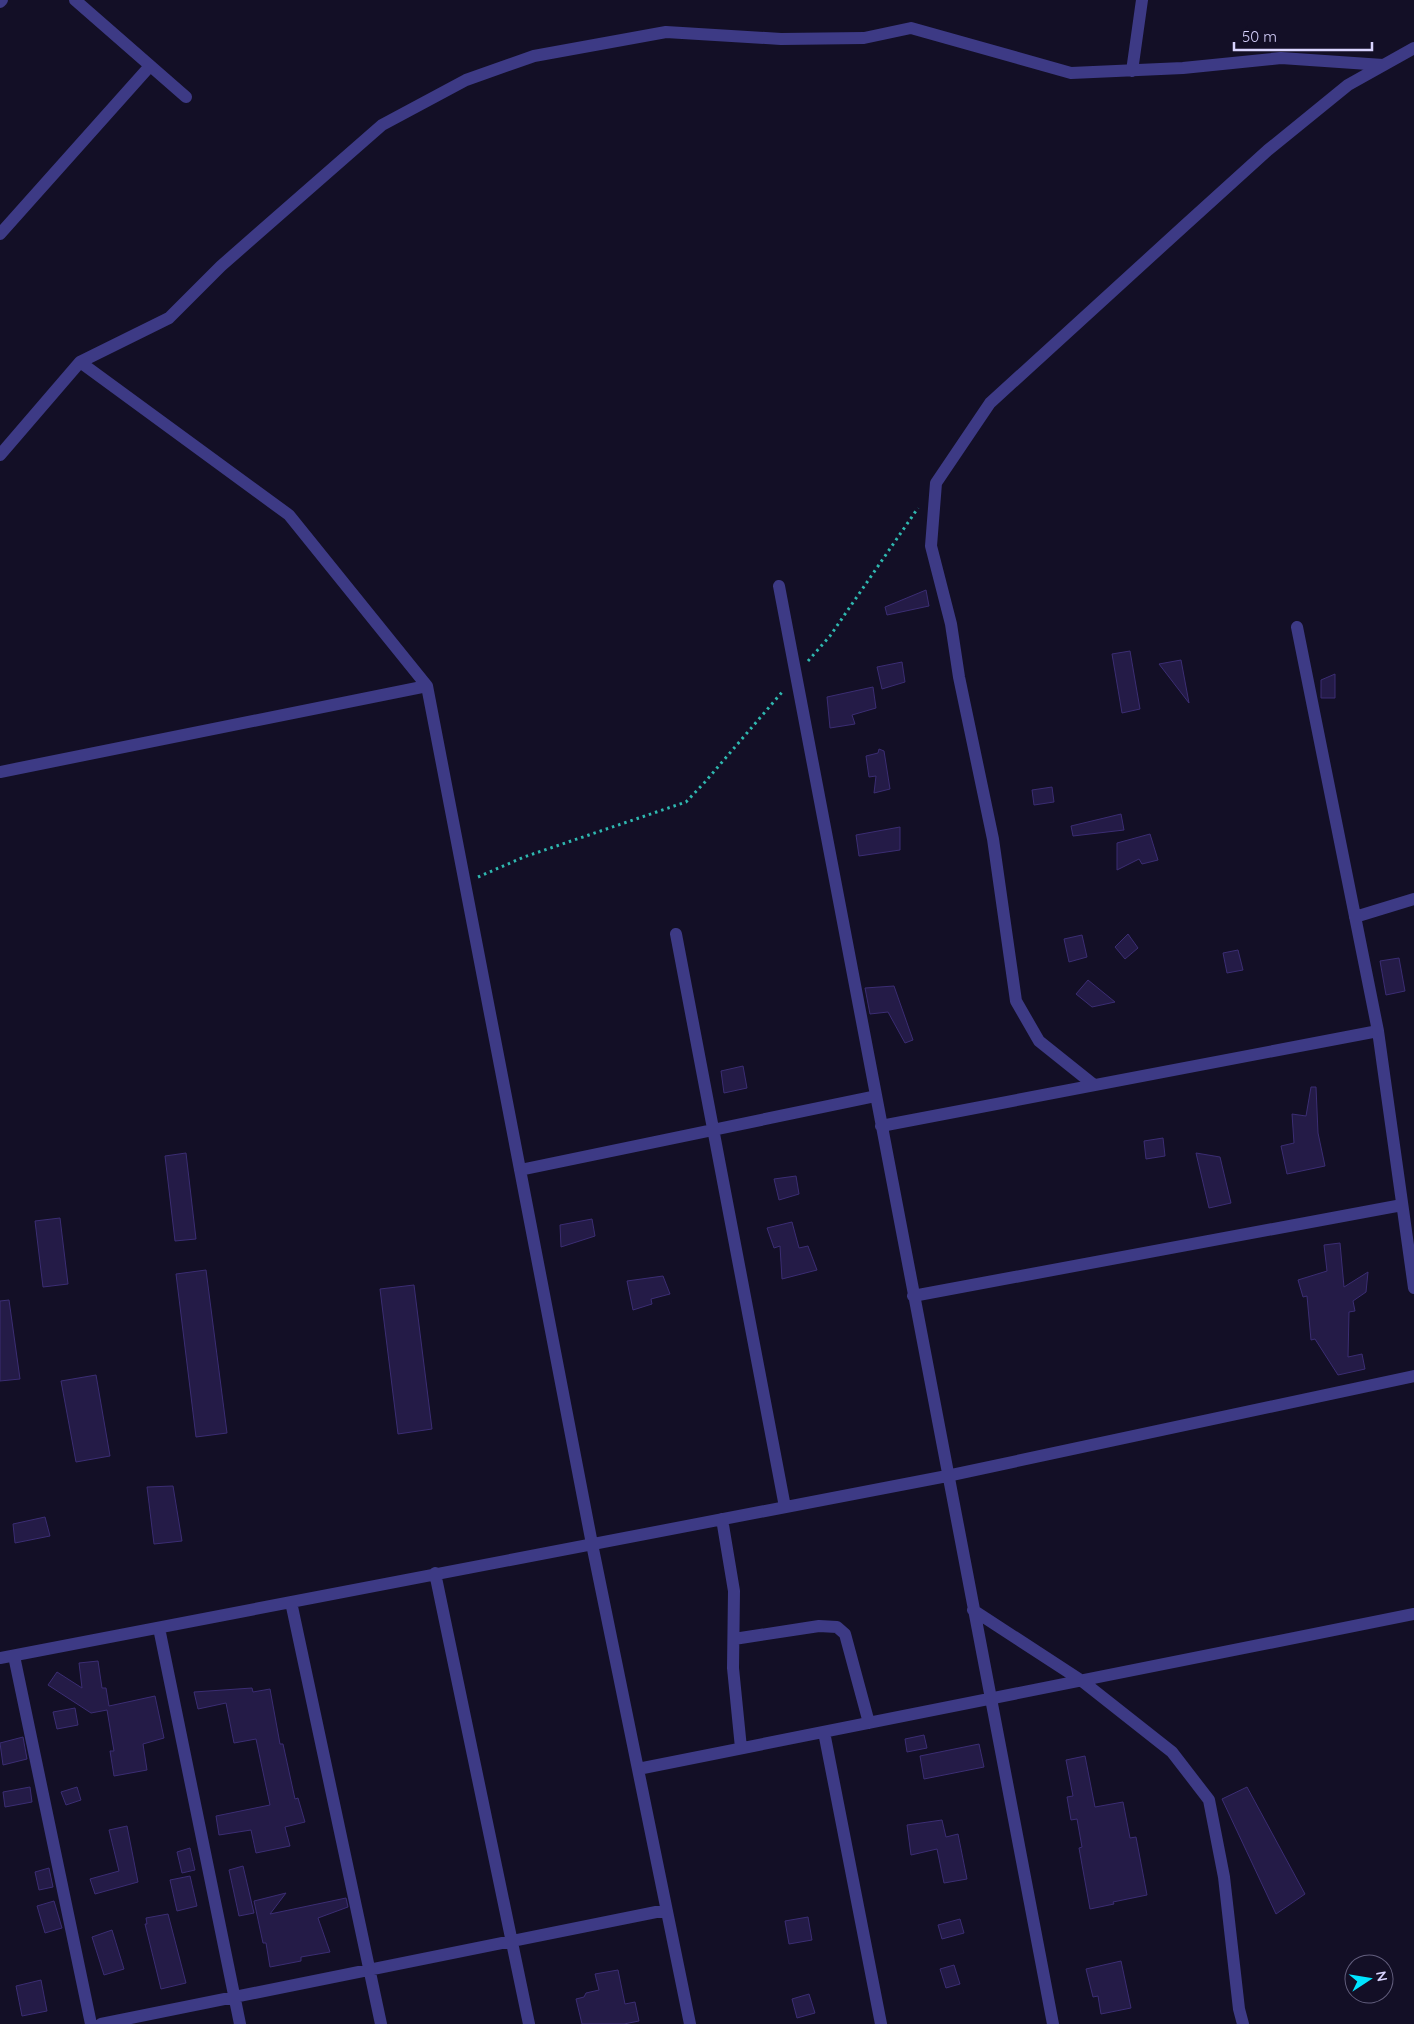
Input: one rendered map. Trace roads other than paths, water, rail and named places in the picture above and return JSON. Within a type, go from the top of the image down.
[{"type":"street","points":[[75,0],[186,97]]},
{"type":"street","points":[[1132,70],[1142,0]]},
{"type":"street","points":[[0,455],[80,362],[169,318],[221,266],[382,125],[466,80],[534,56],[666,32],[781,39],[864,38],[912,28],[1071,73],[1183,68],[1281,58],[1383,65]]},
{"type":"street","points":[[1094,1085],[1039,1041],[1016,1000],[993,839],[959,677],[951,624],[931,546],[936,483],[990,403],[1268,150],[1348,85],[1414,48]]},
{"type":"street","points":[[0,234],[150,66]]},
{"type":"street","points":[[80,362],[289,515],[427,686],[592,1544],[690,2024]]},
{"type":"street","points":[[779,586],[947,1476],[1053,2024]]},
{"type":"street","points":[[1298,627],[1378,1032],[1414,1288]]},
{"type":"street","points":[[0,772],[427,686]]},
{"type":"street","points":[[1355,917],[1414,899]]},
{"type":"street","points":[[676,934],[785,1507]]},
{"type":"street","points":[[881,1126],[1378,1032]]},
{"type":"street","points":[[520,1170],[876,1096]]},
{"type":"street","points":[[913,1296],[1402,1205]]},
{"type":"street","points":[[0,1658],[947,1476],[1414,1376]]},
{"type":"street","points":[[722,1519],[734,1591],[733,1668],[741,1748]]},
{"type":"street","points":[[435,1573],[529,2024]]},
{"type":"street","points":[[291,1602],[381,2024]]},
{"type":"street","points":[[973,1610],[1082,1681],[1172,1752],[1209,1800],[1224,1878],[1239,2009],[1243,2024]]},
{"type":"street","points":[[638,1769],[1414,1614]]},
{"type":"street","points":[[734,1640],[819,1626],[837,1627],[845,1634],[868,1723]]},
{"type":"street","points":[[159,1628],[240,2024]]},
{"type":"street","points":[[14,1656],[91,2024]]},
{"type":"street","points":[[824,1732],[881,2024]]},
{"type":"street","points":[[101,2024],[666,1910]]}]
